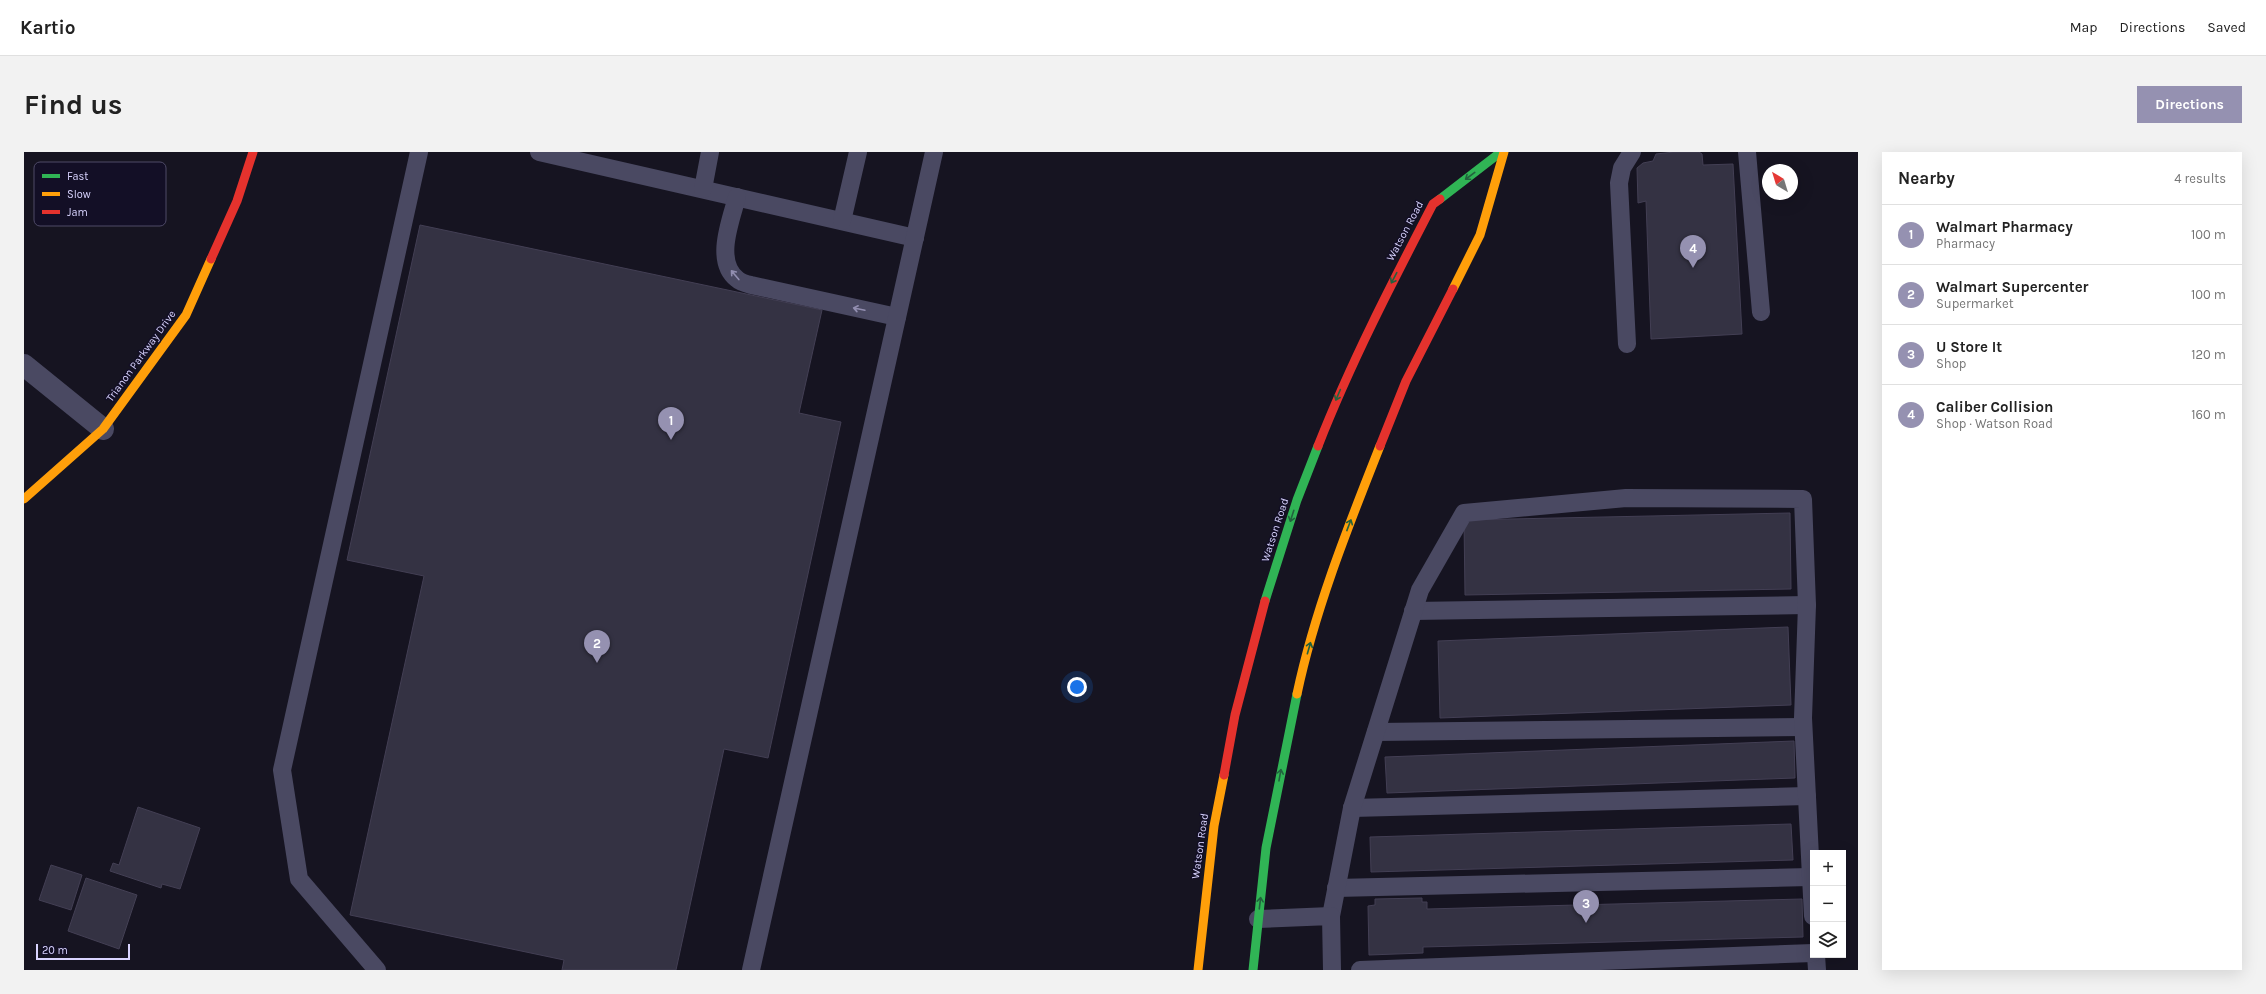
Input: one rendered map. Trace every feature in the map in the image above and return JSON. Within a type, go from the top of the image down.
[{"type":"main road","name":"Trianon Parkway Drive","points":[[24,499],[103,429],[186,315],[237,201],[253,152]]},
{"type":"main road","name":"Watson Road","points":[[1253,970],[1266,848],[1300,680],[1324,598],[1347,529],[1406,381],[1480,235],[1502,152]]},
{"type":"main road","name":"Watson Road","points":[[1198,970],[1202,921],[1214,826],[1235,715],[1262,610],[1297,500],[1339,393],[1386,292],[1433,204],[1502,152]]},
{"type":"street","points":[[24,365],[103,429]]},
{"type":"lane","points":[[377,970],[299,880],[282,770],[419,152]]},
{"type":"lane","points":[[539,152],[915,238]]},
{"type":"lane","points":[[703,189],[710,152]]},
{"type":"lane","points":[[842,221],[858,152]]},
{"type":"lane","points":[[751,970],[934,152]]},
{"type":"lane","points":[[1627,344],[1619,183],[1622,168],[1632,152]]},
{"type":"lane","points":[[1746,152],[1761,312]]},
{"type":"lane","points":[[737,197],[724,246],[726,259],[737,279],[751,285],[897,317]]},
{"type":"lane","points":[[1332,970],[1331,916],[1336,888],[1352,808],[1420,590],[1464,513],[1626,498],[1803,500],[1807,605],[1803,727],[1810,877],[1336,888]]},
{"type":"lane","points":[[1414,611],[1807,605]]},
{"type":"lane","points":[[1376,732],[1803,727]]},
{"type":"lane","points":[[1352,808],[1807,796]]},
{"type":"lane","points":[[1258,919],[1331,916]]},
{"type":"lane","points":[[1360,970],[1810,953]]},
{"type":"lane","points":[[1816,958],[1817,970]]},
{"type":"building","points":[[1699,152],[1702,154],[1703,165],[1733,164],[1742,334],[1651,339],[1646,201],[1638,203],[1637,168],[1643,163],[1653,161],[1656,154]]},
{"type":"building","points":[[420,225],[822,310],[799,413],[841,422],[768,758],[724,749],[676,970],[562,970],[564,960],[350,915],[424,576],[347,560]]},
{"type":"building","points":[[1790,513],[1791,589],[1465,595],[1464,520]]},
{"type":"building","points":[[1788,627],[1791,705],[1440,718],[1438,641]]},
{"type":"building","points":[[1794,741],[1795,778],[1387,793],[1385,757]]},
{"type":"building","points":[[138,807],[200,828],[180,889],[162,884],[161,888],[110,871],[113,863],[119,865]]},
{"type":"building","points":[[1791,824],[1793,860],[1371,872],[1370,837]]},
{"type":"building","points":[[51,865],[82,875],[71,910],[39,900]]},
{"type":"building","points":[[86,878],[137,895],[119,949],[68,931]]},
{"type":"building","points":[[1422,898],[1422,902],[1427,902],[1427,909],[1802,899],[1803,937],[1423,947],[1423,953],[1369,955],[1368,906],[1375,905],[1375,899]]},
{"type":"traffic: fast","points":[[1440,199],[1501,152]]},
{"type":"traffic: fast","points":[[1265,601],[1297,500],[1318,446]]},
{"type":"traffic: fast","points":[[1253,970],[1266,848],[1297,694]]},
{"type":"traffic: slow","points":[[1453,289],[1480,235],[1504,152]]},
{"type":"traffic: slow","points":[[24,499],[103,429],[186,315],[211,259]]},
{"type":"traffic: slow","points":[[1297,694],[1304,662],[1333,568],[1380,446]]},
{"type":"traffic: slow","points":[[1198,970],[1214,826],[1224,775]]},
{"type":"traffic: jam","points":[[211,259],[237,201],[253,152]]},
{"type":"traffic: jam","points":[[1318,446],[1344,384],[1387,293],[1433,204],[1440,199]]},
{"type":"traffic: jam","points":[[1380,446],[1406,381],[1453,289]]},
{"type":"traffic: jam","points":[[1224,775],[1235,715],[1265,601]]},
{"type":"place","name":"Caliber Collision","points":[[1693,268]]},
{"type":"place","name":"Walmart Pharmacy","points":[[671,440]]},
{"type":"place","name":"Walmart Supercenter","points":[[597,663]]},
{"type":"place","name":"U Store It","points":[[1586,923]]}]
